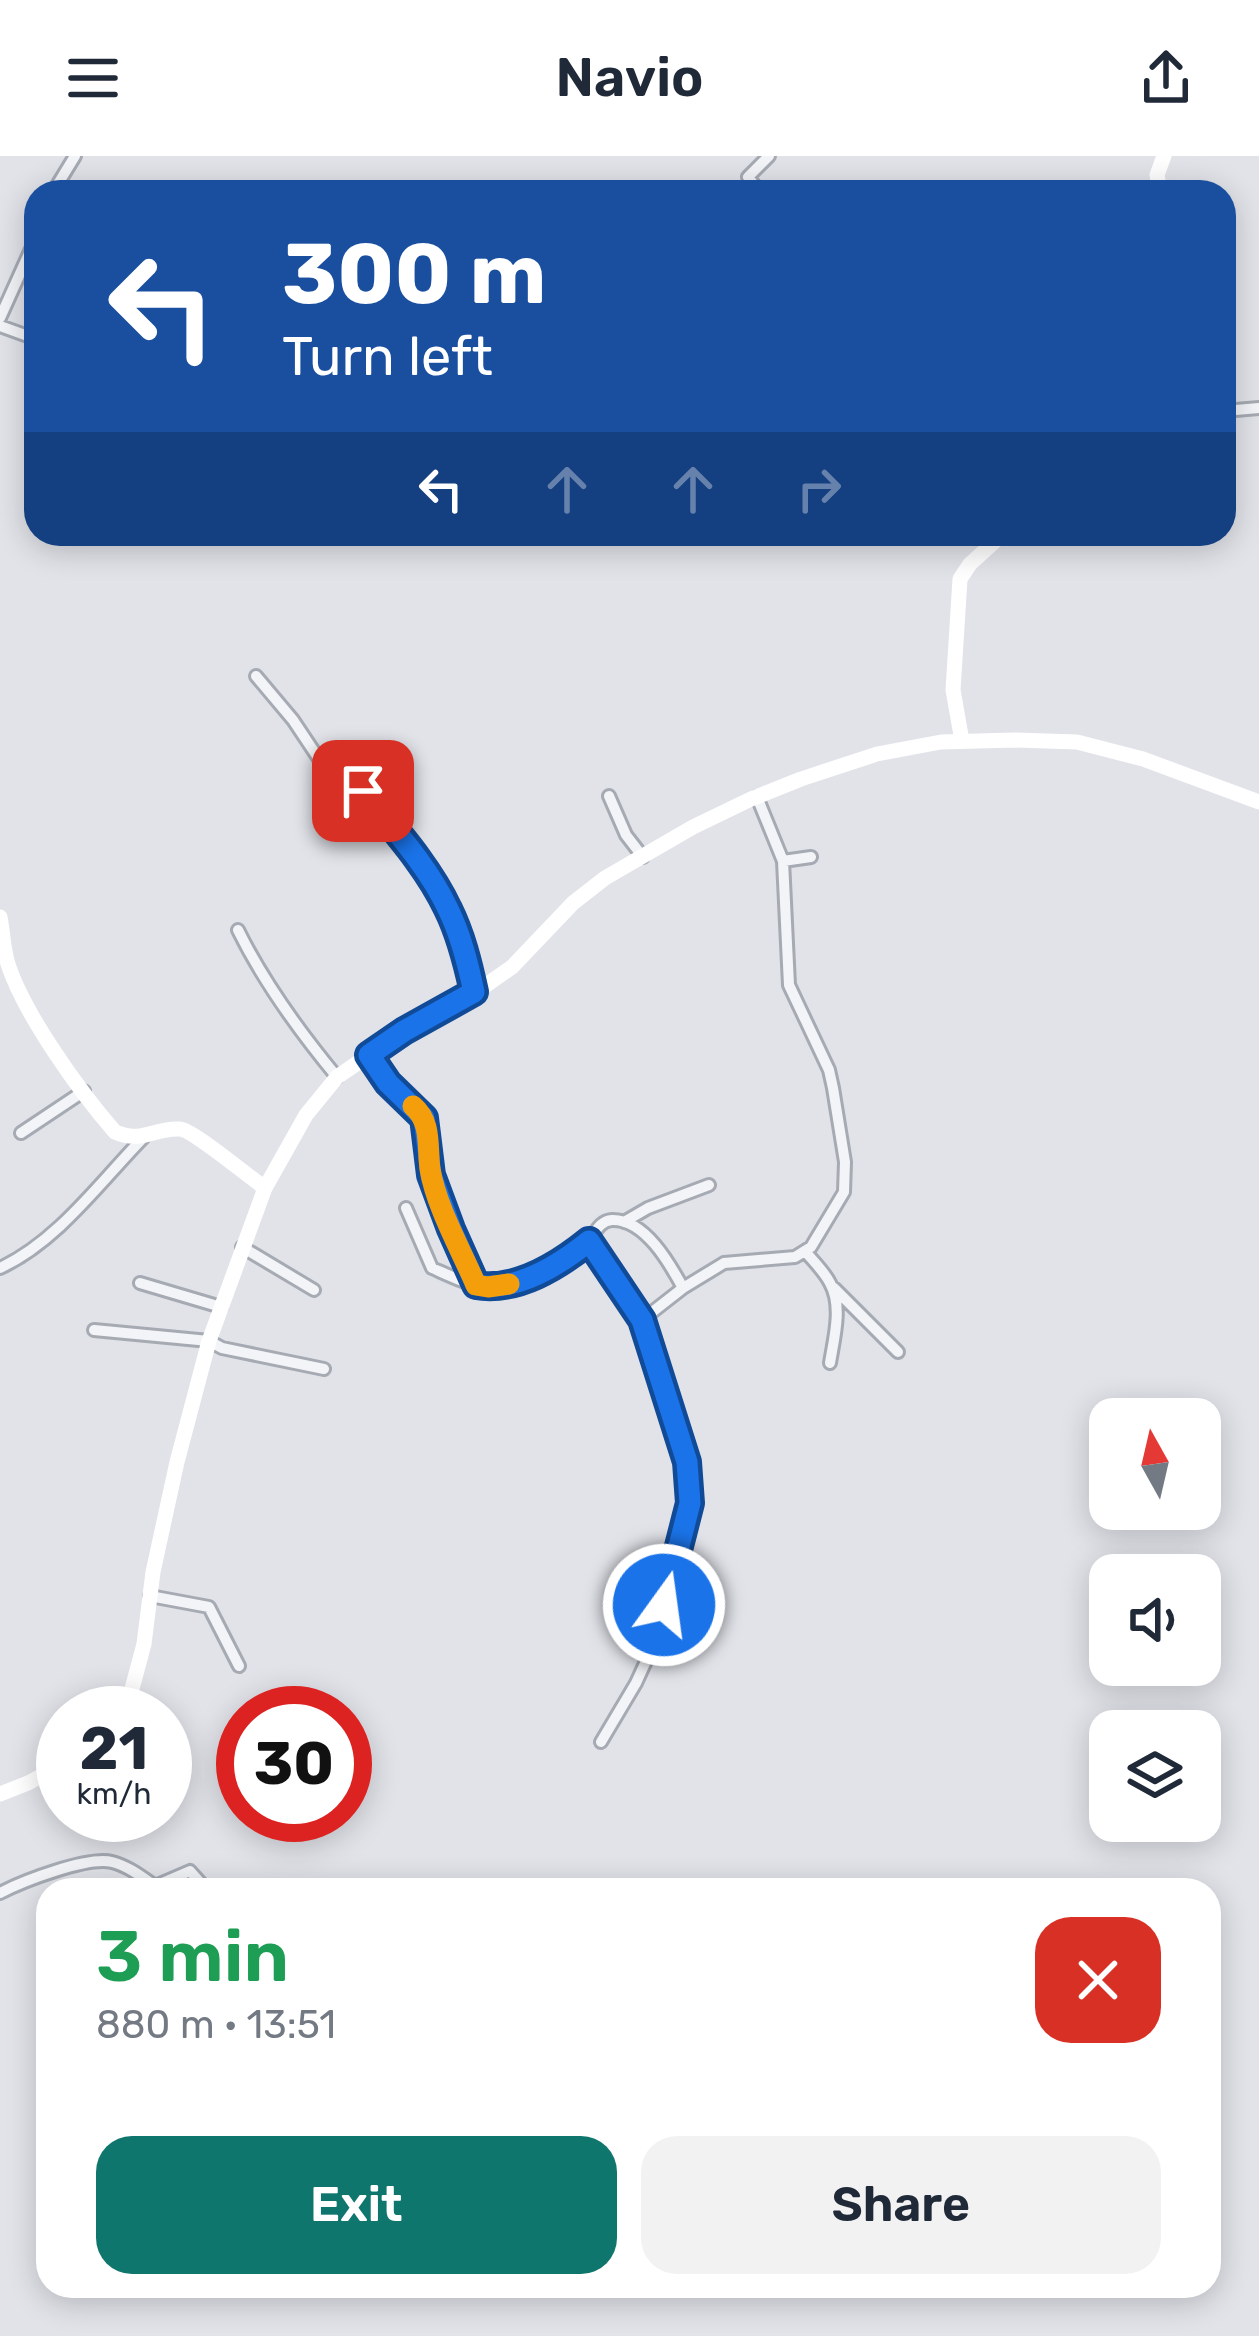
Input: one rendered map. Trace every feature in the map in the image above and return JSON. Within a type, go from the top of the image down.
[{"type":"main road","points":[[962,741],[953,690],[960,579],[990,546]]},
{"type":"main road","points":[[133,1686],[176,1462],[209,1341],[265,1188],[306,1115],[337,1077],[512,967],[572,903],[605,878],[693,827],[757,797],[877,754],[941,742],[1077,742],[1143,759],[1259,802]]},
{"type":"main road","points":[[0,917],[5,972],[116,1132],[128,1138],[178,1128],[194,1133],[265,1188]]},
{"type":"main road","points":[[0,1794],[36,1779]]},
{"type":"street","points":[[750,180],[769,156]]},
{"type":"street","points":[[0,322],[24,266]]},
{"type":"street","points":[[256,676],[346,797],[363,791],[434,883],[450,912],[474,992]]},
{"type":"street","points":[[609,796],[626,835],[643,857]]},
{"type":"street","points":[[642,1320],[724,1263],[795,1257],[805,1251],[844,1192],[845,1162],[829,1070],[789,985],[783,861],[757,797]]},
{"type":"street","points":[[783,861],[811,857]]},
{"type":"street","points":[[238,930],[269,986],[337,1077]]},
{"type":"street","points":[[369,1055],[388,1083],[424,1118],[431,1175],[476,1285]]},
{"type":"street","points":[[21,1133],[84,1091]]},
{"type":"street","points":[[0,1268],[54,1231],[144,1137]]},
{"type":"street","points":[[623,1222],[709,1185]]},
{"type":"street","points":[[406,1208],[432,1268],[476,1285],[499,1287],[554,1266],[589,1241],[600,1224],[612,1220],[631,1224],[665,1254],[682,1288]]},
{"type":"street","points":[[589,1241],[642,1320],[687,1462],[690,1503],[658,1635],[602,1742]]},
{"type":"street","points":[[242,1247],[314,1290]]},
{"type":"street","points":[[805,1251],[831,1286],[898,1352]]},
{"type":"street","points":[[140,1282],[221,1307]]},
{"type":"street","points":[[830,1363],[837,1314],[831,1286]]},
{"type":"street","points":[[94,1330],[209,1341],[222,1348],[324,1369]]},
{"type":"street","points":[[150,1595],[208,1607],[239,1666]]},
{"type":"street","points":[[39,1878],[97,1861],[110,1861],[142,1878]]},
{"type":"street","points":[[0,1893],[36,1879]]},
{"type":"slow traffic","points":[[413,1106],[424,1118],[431,1175],[476,1285],[509,1284]]},
{"type":"route","points":[[363,791],[434,883],[450,912],[474,992],[369,1055],[388,1083],[424,1118],[431,1175],[476,1285],[499,1287],[532,1276],[589,1241],[642,1320],[687,1462],[690,1503],[664,1605]]}]
